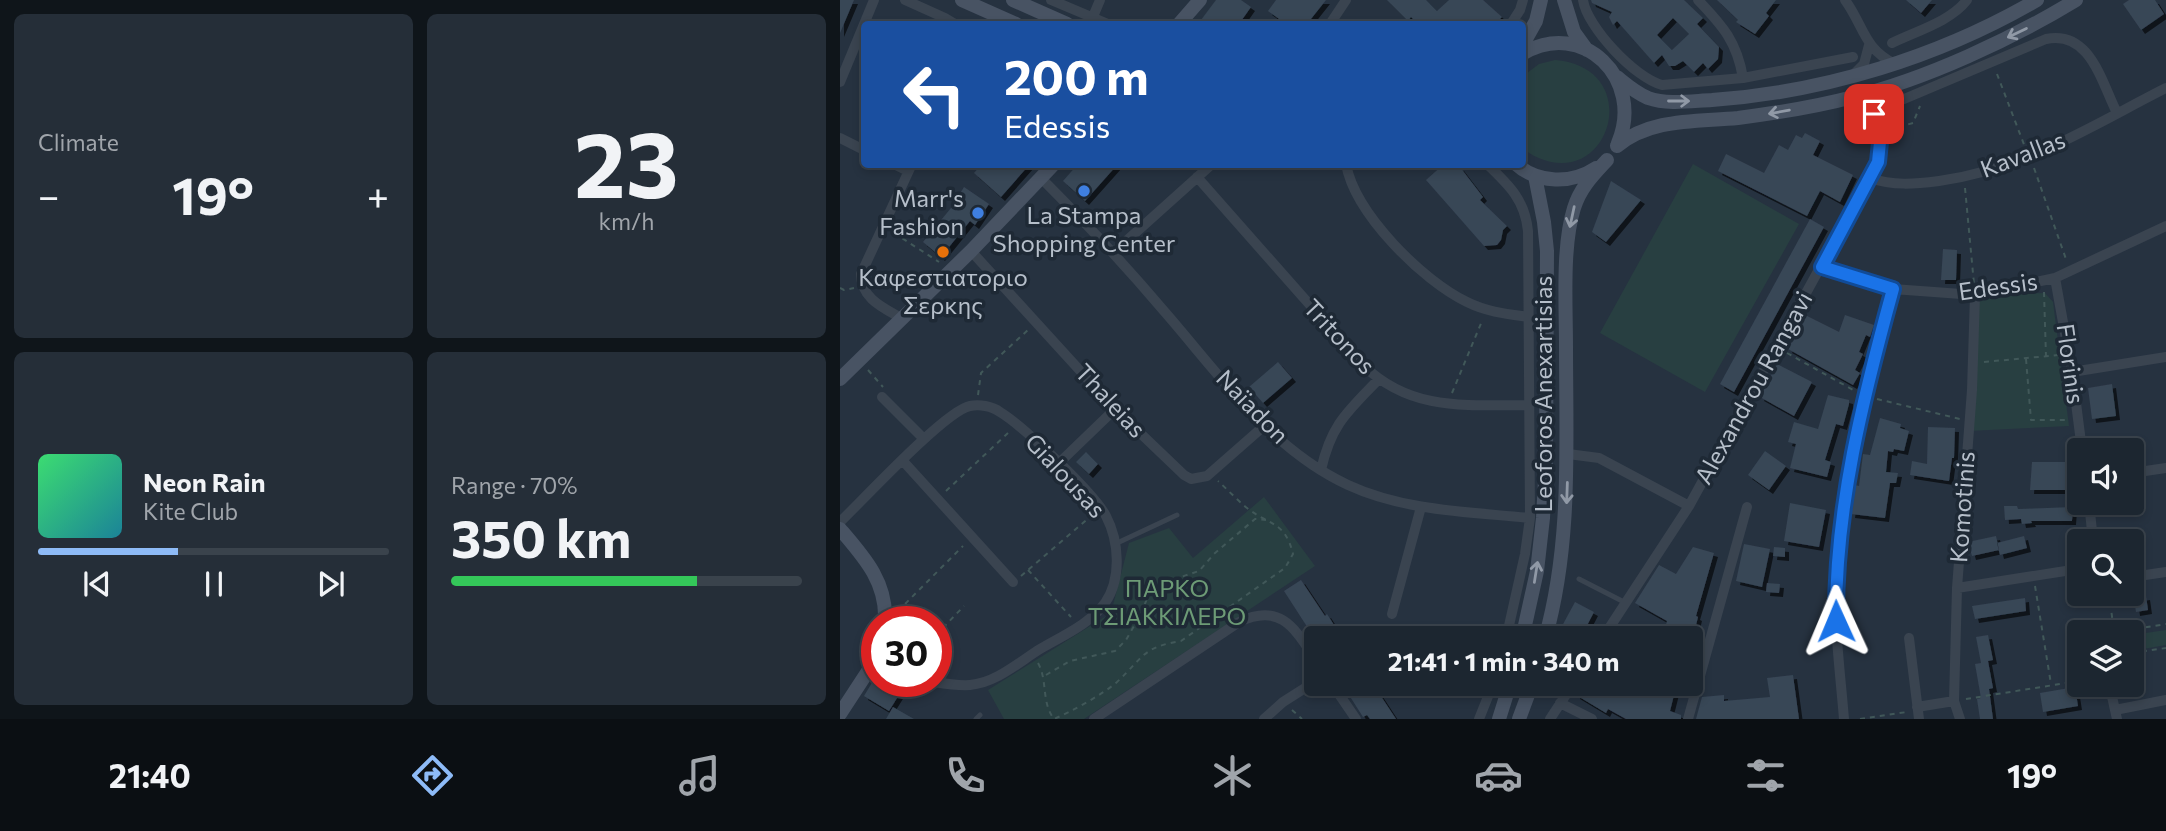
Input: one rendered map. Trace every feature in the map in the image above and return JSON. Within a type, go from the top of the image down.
[{"type":"main road","points":[[962,0],[1009,21]]},
{"type":"main road","points":[[1013,0],[1060,21]]},
{"type":"main road","points":[[1184,21],[1200,0]]},
{"type":"main road","points":[[1526,39],[1536,21],[1541,0]]},
{"type":"main road","points":[[1564,0],[1574,32],[1587,50]]},
{"type":"main road","points":[[1617,77],[1648,97],[1685,102],[1774,92],[1895,64],[1991,24],[2037,0]]},
{"type":"main road","points":[[1617,146],[1630,135],[1658,125],[1771,113],[1887,88],[2000,41],[2076,0]]},
{"type":"main road","points":[[1526,52],[1550,44],[1569,44],[1587,50],[1604,61],[1617,77],[1624,94],[1624,130],[1617,146]]},
{"type":"main road","name":"Leoforos Anexartisias","points":[[1549,626],[1564,534],[1568,454],[1566,323],[1570,225],[1583,187],[1617,146]]},
{"type":"main road","points":[[1522,168],[1535,176],[1555,180],[1574,178],[1607,160]]},
{"type":"main road","points":[[847,368],[903,319],[1050,168]]},
{"type":"main road","name":"Leoforos Anexartisias","points":[[1525,626],[1537,571],[1546,463],[1547,251],[1535,176]]},
{"type":"main road","points":[[840,529],[876,576],[887,606]]},
{"type":"main road","points":[[840,713],[861,682]]},
{"type":"main road","points":[[1499,719],[1506,696]]},
{"type":"main road","points":[[1519,719],[1528,696]]},
{"type":"street","points":[[865,21],[874,0]]},
{"type":"street","points":[[905,0],[950,21]]},
{"type":"street","points":[[1051,0],[1098,21]]},
{"type":"street","points":[[1092,19],[1100,0]]},
{"type":"street","points":[[1332,21],[1346,0]]},
{"type":"street","points":[[1513,21],[1523,0]]},
{"type":"street","points":[[1583,0],[1587,16],[1594,28],[1639,74],[1653,83],[1671,86],[1743,78],[1853,57]]},
{"type":"street","points":[[1698,0],[1733,42],[1743,78]]},
{"type":"street","points":[[1845,0],[1869,45],[1883,58],[1895,64]]},
{"type":"street","points":[[1892,43],[1944,18],[1961,8],[1967,0]]},
{"type":"street","points":[[840,82],[861,31]]},
{"type":"street","points":[[1897,102],[2001,57],[2059,36],[2079,44],[2088,54],[2117,113]]},
{"type":"street","points":[[1852,76],[1864,64],[1869,45]]},
{"type":"street","name":"Alexandrou Rangavi","points":[[1611,626],[1689,506],[1870,178],[1878,162],[1879,107],[1887,88]]},
{"type":"street","name":"Kavallas","points":[[1870,178],[1882,183],[1912,184],[1964,177],[2030,158],[2166,88]]},
{"type":"street","points":[[1852,97],[1869,107],[1880,129]]},
{"type":"street","points":[[840,138],[861,148]]},
{"type":"street","points":[[903,319],[872,300],[862,286],[862,270],[910,168]]},
{"type":"street","points":[[1114,252],[1207,168]]},
{"type":"street","points":[[1347,168],[1351,183],[1365,207],[1413,264],[1451,294],[1486,310],[1529,317]]},
{"type":"street","points":[[1491,168],[1518,195],[1526,214],[1528,231],[1530,518],[1509,626]]},
{"type":"street","name":"Tritonos","points":[[1197,177],[1378,380],[1418,399],[1447,404],[1529,405]]},
{"type":"street","name":"Naïadon","points":[[1041,178],[1114,252],[1264,426],[1321,470],[1376,496],[1421,506],[1530,518]]},
{"type":"street","name":"Edessis","points":[[1822,267],[1893,289],[1975,295],[2055,278],[2166,226]]},
{"type":"street","name":"Thaleias","points":[[971,250],[1115,409],[1184,475],[1198,479],[1210,473]]},
{"type":"street","name":"Florinis","points":[[2055,278],[2080,438]]},
{"type":"street","points":[[1844,719],[1836,621],[1836,572],[1843,506],[1864,396],[1893,289]]},
{"type":"street","name":"Komotinis","points":[[1960,719],[1954,701],[1957,588],[1970,422],[1975,295]]},
{"type":"street","points":[[2072,372],[2166,357]]},
{"type":"street","points":[[1321,470],[1326,446],[1337,424],[1378,380]]},
{"type":"street","points":[[882,397],[925,439]]},
{"type":"street","points":[[840,522],[958,410],[976,405]]},
{"type":"street","name":"Gialousas","points":[[952,683],[970,685],[999,675],[1079,625],[1104,603],[1115,573],[1113,532],[1100,508],[1059,463],[1016,425],[999,411],[976,405]]},
{"type":"street","points":[[1059,463],[1115,409]]},
{"type":"street","points":[[1210,473],[1264,426]]},
{"type":"street","points":[[1568,454],[1599,458],[1689,506]]},
{"type":"street","points":[[903,461],[1013,582]]},
{"type":"street","points":[[2144,471],[2166,468]]},
{"type":"street","points":[[1392,614],[1421,506]]},
{"type":"street","points":[[1688,719],[1746,507]]},
{"type":"street","points":[[1957,588],[2067,571]]},
{"type":"street","points":[[2144,575],[2166,572]]},
{"type":"street","points":[[1094,719],[1239,622],[1255,616],[1272,616],[1288,623],[1304,644]]},
{"type":"street","points":[[1909,638],[1918,712],[1954,701]]},
{"type":"street","points":[[1264,719],[1304,689]]},
{"type":"street","points":[[1340,696],[1356,719]]},
{"type":"street","points":[[1479,719],[1488,696]]},
{"type":"street","points":[[1550,719],[1565,696]]},
{"type":"street","points":[[2116,714],[2166,700]]},
{"type":"street","points":[[1560,704],[1592,719]]},
{"type":"lane","points":[[1115,544],[1177,515]]},
{"type":"lane","points":[[1579,579],[1626,603]]},
{"type":"path","points":[[1880,129],[1913,123],[1925,92]]},
{"type":"path","points":[[1964,177],[1975,295]]},
{"type":"path","points":[[883,226],[952,270]]},
{"type":"path","points":[[2044,281],[2046,357]]},
{"type":"path","points":[[840,288],[844,290],[862,286]]},
{"type":"path","points":[[1447,404],[1486,310]]},
{"type":"path","points":[[976,405],[981,373],[1036,321]]},
{"type":"path","points":[[1777,348],[1864,396],[1970,422]]},
{"type":"path","points":[[1973,363],[2069,354]]},
{"type":"path","points":[[2026,359],[2031,420],[2078,420]]},
{"type":"path","points":[[847,368],[885,389],[882,397]]},
{"type":"path","points":[[938,499],[1016,425]]},
{"type":"path","points":[[1032,654],[1045,675],[1044,691],[1049,713],[1054,719],[1115,684],[1149,650],[1181,641],[1285,568],[1293,554],[1290,540],[1274,522],[1249,510],[1210,473]]},
{"type":"path","points":[[1013,582],[1100,508]]},
{"type":"path","points":[[1045,675],[1070,661],[1115,651],[1126,640],[1149,593],[1163,583],[1199,571],[1214,554],[1255,519],[1268,520]]},
{"type":"path","points":[[901,606],[972,537]]},
{"type":"path","points":[[1028,570],[1079,625]]},
{"type":"path","points":[[2033,576],[2051,685]]},
{"type":"path","points":[[952,618],[964,606]]},
{"type":"path","points":[[2144,627],[2166,624]]},
{"type":"path","points":[[2144,651],[2166,648]]},
{"type":"path","points":[[1954,701],[2067,683]]},
{"type":"path","points":[[1283,702],[1302,719]]},
{"type":"path","points":[[1860,719],[1918,712]]},
{"type":"green space","points":[[1555,60],[1582,67],[1599,81],[1608,99],[1609,118],[1603,137],[1591,153],[1573,162],[1551,162],[1526,150],[1526,74],[1539,64]]},
{"type":"green space","points":[[1693,164],[1799,224],[1705,392],[1600,333]]},
{"type":"green space","points":[[2045,293],[2053,302],[2069,426],[1969,431],[1975,295]]},
{"type":"green space","name":"ΠΑΡΚΟ ΤΣΙΑΚΚΙΛΕΡΟ","points":[[1264,497],[1315,566],[1084,719],[1004,719],[988,690],[1111,613],[1129,543],[1169,528],[1193,558]]},
{"type":"green space","points":[[2166,630],[2166,645],[2144,649],[2144,633]]},
{"type":"building","points":[[840,0],[854,0],[840,33]]},
{"type":"building","points":[[1216,0],[1241,0],[1251,7],[1241,21],[1200,21]]},
{"type":"building","points":[[1276,0],[1326,0],[1309,21],[1282,21],[1268,11]]},
{"type":"building","points":[[1387,0],[1426,0],[1437,11],[1449,0],[1483,0],[1502,17],[1498,21],[1415,21],[1411,17],[1408,21]]},
{"type":"building","points":[[1591,0],[1684,0],[1703,18],[1697,24],[1719,47],[1718,59],[1708,69],[1703,63],[1694,72],[1683,61],[1669,66],[1662,55],[1654,63],[1617,21],[1613,25],[1609,17],[1612,12],[1592,3]],"holes":[[[1673,18],[1689,34],[1672,50],[1657,35]]]},
{"type":"building","points":[[1717,0],[1776,0],[1766,13],[1769,16],[1755,34],[1736,22],[1738,20]]},
{"type":"building","points":[[1906,0],[1932,0],[1921,13]]},
{"type":"building","points":[[2129,0],[2155,0],[2164,14],[2141,30],[2123,4]]},
{"type":"building","points":[[1805,133],[1820,141],[1813,155],[1853,175],[1840,202],[1820,191],[1807,216],[1718,171],[1726,154],[1764,173],[1779,145],[1788,150],[1796,135],[1802,138]]},
{"type":"building","points":[[978,168],[1026,168],[1001,197],[974,173]]},
{"type":"building","name":"La Stampa Shopping Center","points":[[1074,168],[1114,168],[1085,201],[1063,181]]},
{"type":"building","points":[[1440,168],[1461,168],[1483,197],[1480,200],[1507,226],[1497,245],[1484,246],[1426,180]]},
{"type":"building","points":[[1611,181],[1641,200],[1606,242],[1592,232]]},
{"type":"building","points":[[964,187],[989,204],[975,225],[970,221],[941,257],[923,242],[951,208]]},
{"type":"building","points":[[1810,219],[1824,227],[1734,392],[1720,384]]},
{"type":"building","points":[[1943,249],[1957,250],[1956,280],[1941,280]]},
{"type":"building","points":[[1805,315],[1839,332],[1845,315],[1874,325],[1870,337],[1866,335],[1859,352],[1863,354],[1855,370],[1860,373],[1853,385],[1788,349]]},
{"type":"building","points":[[1278,362],[1292,378],[1263,403],[1249,387]]},
{"type":"building","points":[[1777,364],[1812,382],[1794,416],[1760,397]]},
{"type":"building","points":[[2112,384],[2116,416],[2092,419],[2088,388]]},
{"type":"building","points":[[1828,395],[1849,400],[1849,404],[1843,426],[1836,424],[1825,460],[1831,462],[1827,477],[1790,468],[1796,444],[1788,442],[1794,422],[1818,429]]},
{"type":"building","points":[[1880,418],[1901,424],[1900,428],[1909,431],[1904,451],[1888,451],[1886,472],[1898,473],[1896,483],[1890,483],[1885,518],[1851,514],[1855,485],[1859,486],[1863,454],[1870,455]]},
{"type":"building","points":[[1928,427],[1955,428],[1954,458],[1949,481],[1910,475],[1912,461],[1927,464]]},
{"type":"building","points":[[1765,451],[1786,466],[1769,490],[1748,475]]},
{"type":"building","points":[[1086,452],[1098,464],[1089,474],[1076,462]]},
{"type":"building","points":[[2032,462],[2066,462],[2067,490],[2030,490]]},
{"type":"building","points":[[1790,503],[1826,510],[1819,547],[1784,541]]},
{"type":"building","points":[[2004,506],[2017,506],[2018,509],[2067,507],[2067,515],[2072,515],[2072,521],[2031,521],[2032,523],[2022,524],[2021,519],[2005,520]]},
{"type":"building","points":[[1996,536],[1999,550],[1972,556],[1968,542]]},
{"type":"building","points":[[2024,536],[2027,548],[2000,555],[1997,543]]},
{"type":"building","points":[[1744,544],[1770,549],[1762,587],[1736,581]]},
{"type":"building","points":[[1693,547],[1714,553],[1696,616],[1696,626],[1666,626],[1667,621],[1635,603],[1659,565],[1676,574]]},
{"type":"building","points":[[1774,547],[1785,548],[1785,557],[1773,556]]},
{"type":"building","points":[[1301,580],[1335,626],[1307,626],[1284,591]]},
{"type":"building","points":[[1767,583],[1780,584],[1779,593],[1766,592]]},
{"type":"building","points":[[2144,596],[2148,610],[2136,612],[2135,606],[2144,606]]},
{"type":"building","points":[[2025,598],[2026,611],[1975,619],[1972,606]]},
{"type":"building","points":[[1575,602],[1594,612],[1587,626],[1562,626]]},
{"type":"building","points":[[1988,635],[1993,660],[1988,661],[1993,688],[1989,689],[1993,719],[1980,719],[1977,699],[1981,698],[1975,664],[1981,663],[1976,637]]},
{"type":"building","points":[[1793,675],[1799,719],[1696,719],[1702,697],[1724,695],[1724,701],[1770,697],[1767,678]]},
{"type":"building","points":[[2067,688],[2067,697],[2077,697],[2078,706],[2043,712],[2040,693]]},
{"type":"building","points":[[1350,696],[1381,696],[1396,719],[1370,719],[1367,715],[1363,717]]},
{"type":"building","points":[[1578,696],[1674,696],[1670,711],[1681,715],[1681,719],[1626,719],[1608,709],[1606,713]]},
{"type":"building","points":[[866,697],[898,697],[889,711]]},
{"type":"building","points":[[893,707],[914,719],[886,719]]},
{"type":"place","name":"La Stampa Shopping Center","points":[[1084,191]]},
{"type":"place","name":"Marr's Fashion","points":[[978,213]]},
{"type":"place","name":"Καφεστιατοριο Σερκης","points":[[943,252]]},
{"type":"route","points":[[1836,621],[1836,572],[1843,506],[1864,396],[1893,289],[1822,267],[1878,162],[1881,132],[1874,114]]}]
